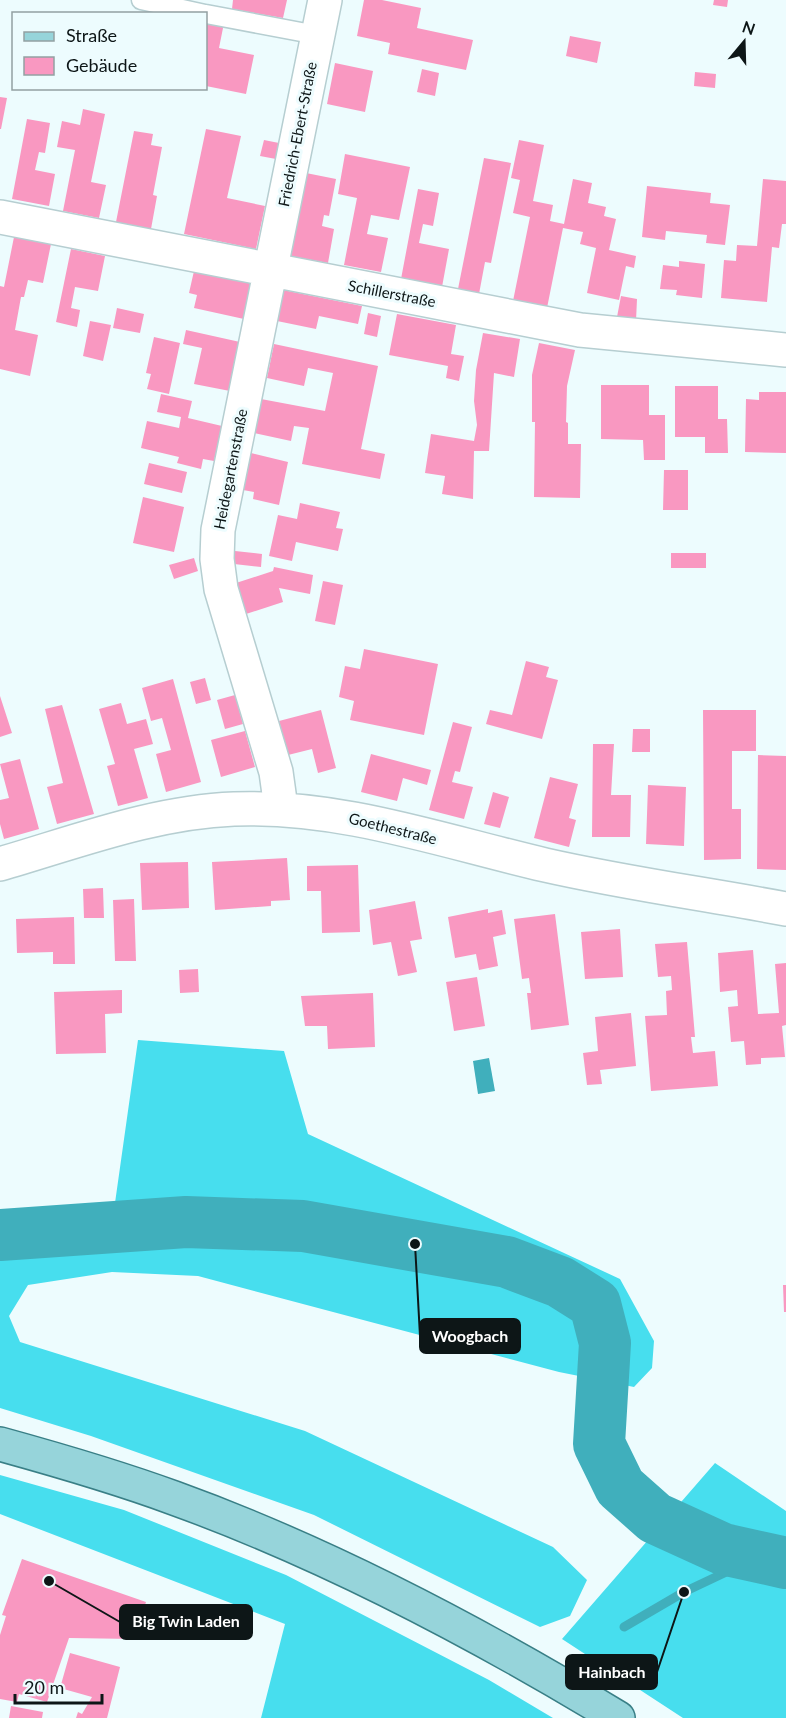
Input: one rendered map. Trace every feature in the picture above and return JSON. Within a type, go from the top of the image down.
[{"type":"main road","points":[[0,1444],[174,1498],[333,1564],[507,1653],[618,1718]]},
{"type":"street","name":"Friedrich-Ebert-Straße","points":[[270,269],[325,0]]},
{"type":"street","name":"Schillerstraße","points":[[0,217],[580,330],[786,350]]},
{"type":"street","name":"Heidegartenstraße","points":[[270,269],[221,506],[217,559],[221,589],[276,772],[281,808]]},
{"type":"street","name":"Goethestraße","points":[[0,864],[174,816],[231,809],[281,808],[356,817],[548,866],[786,909]]},
{"type":"lane","points":[[141,0],[196,12]]},
{"type":"lane","points":[[207,14],[317,34]]},
{"type":"shaded area","points":[[138,1040],[284,1051],[308,1134],[620,1279],[654,1341],[652,1368],[634,1387],[559,1372],[198,1276],[112,1272],[28,1285],[9,1316],[20,1342],[305,1431],[553,1547],[587,1580],[570,1616],[540,1627],[314,1515],[91,1436],[0,1408],[0,1211],[114,1210]]},
{"type":"shaded area","points":[[489,1058],[495,1091],[478,1094],[473,1061]]},
{"type":"shaded area","points":[[715,1463],[786,1511],[786,1718],[683,1718],[562,1639]]},
{"type":"shaded area","points":[[0,1475],[124,1510],[286,1575],[489,1680],[553,1718],[261,1718],[285,1624],[0,1514]]},
{"type":"building","points":[[233,0],[287,0],[283,18],[232,9]]},
{"type":"building","points":[[364,0],[382,0],[421,8],[417,28],[473,40],[466,70],[388,54],[390,43],[357,36]]},
{"type":"building","points":[[714,0],[728,0],[727,7],[713,5]]},
{"type":"building","points":[[207,19],[224,23],[219,48],[254,55],[246,94],[207,86]]},
{"type":"building","points":[[570,36],[601,42],[597,63],[566,56]]},
{"type":"building","points":[[335,63],[373,71],[365,112],[327,104]]},
{"type":"building","points":[[422,69],[439,73],[435,96],[417,92]]},
{"type":"building","points":[[695,72],[716,74],[715,88],[694,86]]},
{"type":"building","points":[[0,97],[7,98],[1,129],[0,129]]},
{"type":"building","points":[[83,109],[105,114],[91,182],[106,185],[99,218],[63,211],[75,150],[57,147],[62,121],[80,125]]},
{"type":"building","points":[[27,119],[50,123],[45,153],[39,152],[35,170],[55,174],[49,206],[12,199]]},
{"type":"building","points":[[206,129],[241,136],[227,198],[265,206],[256,249],[184,234]]},
{"type":"building","points":[[134,131],[153,134],[151,145],[162,147],[153,195],[157,196],[151,229],[116,222]]},
{"type":"building","points":[[264,140],[279,143],[276,159],[260,156]]},
{"type":"building","points":[[519,140],[544,145],[533,201],[553,205],[550,221],[564,224],[573,179],[592,183],[588,203],[606,207],[604,216],[616,219],[609,250],[636,256],[634,268],[626,266],[619,300],[587,293],[596,248],[580,244],[583,232],[563,228],[547,308],[513,301],[530,217],[513,213],[520,180],[511,178]]},
{"type":"building","points":[[345,154],[410,167],[399,220],[371,215],[367,234],[388,238],[381,272],[344,265],[357,198],[338,194]]},
{"type":"building","points":[[484,158],[511,163],[491,263],[485,262],[479,294],[458,289]]},
{"type":"building","points":[[306,173],[336,179],[329,216],[324,215],[322,226],[334,229],[328,263],[290,256]]},
{"type":"building","points":[[763,179],[786,181],[786,224],[782,224],[779,248],[772,247],[767,302],[721,298],[724,260],[736,261],[737,245],[757,246]]},
{"type":"building","points":[[647,186],[711,193],[710,203],[730,205],[725,245],[706,243],[707,235],[666,231],[665,240],[642,237]]},
{"type":"building","points":[[418,189],[439,193],[433,226],[423,224],[419,243],[449,249],[442,287],[401,279]]},
{"type":"building","points":[[14,237],[51,244],[43,283],[28,280],[24,297],[21,297],[15,330],[38,335],[30,376],[0,369],[0,286],[4,287]]},
{"type":"building","points":[[71,249],[105,256],[98,291],[75,287],[71,308],[80,310],[77,327],[56,322]]},
{"type":"building","points":[[679,261],[705,264],[702,298],[676,295],[677,290],[660,289],[663,265],[679,267]]},
{"type":"building","points":[[194,271],[251,283],[244,319],[194,308],[197,295],[189,293]]},
{"type":"building","points":[[283,290],[362,306],[358,324],[319,316],[316,329],[277,321]]},
{"type":"building","points":[[621,296],[637,299],[636,321],[617,317]]},
{"type":"building","points":[[117,308],[144,314],[140,333],[113,328]]},
{"type":"building","points":[[368,313],[381,316],[377,337],[364,334]]},
{"type":"building","points":[[397,314],[456,325],[451,354],[464,356],[459,381],[446,378],[448,366],[389,355]]},
{"type":"building","points":[[90,321],[111,325],[103,361],[83,356]]},
{"type":"building","points":[[186,330],[240,342],[230,391],[194,384],[202,348],[183,344]]},
{"type":"building","points":[[483,333],[520,339],[514,377],[494,373],[489,451],[474,451],[473,499],[442,494],[445,476],[425,473],[431,434],[474,441],[477,425],[474,401],[476,370]]},
{"type":"building","points":[[154,337],[180,343],[169,394],[147,389],[151,374],[146,373]]},
{"type":"building","points":[[539,343],[575,350],[567,386],[566,422],[568,423],[568,444],[581,444],[580,498],[534,497],[535,422],[532,422],[532,375]]},
{"type":"building","points":[[274,344],[378,366],[361,449],[385,454],[380,479],[302,464],[309,428],[294,426],[291,441],[254,433],[261,399],[325,411],[333,373],[308,368],[304,386],[267,378]]},
{"type":"building","points":[[601,385],[649,385],[649,415],[665,415],[665,460],[644,460],[643,440],[601,439]]},
{"type":"building","points":[[675,386],[718,386],[718,419],[727,419],[728,453],[705,453],[705,437],[675,437]]},
{"type":"building","points":[[759,392],[786,392],[786,453],[745,452],[746,399],[759,400]]},
{"type":"building","points":[[161,394],[192,401],[188,418],[222,426],[214,461],[203,459],[201,469],[177,463],[179,457],[141,448],[147,421],[179,428],[181,417],[157,412]]},
{"type":"building","points":[[251,453],[288,462],[279,505],[253,499],[254,492],[243,490]]},
{"type":"building","points":[[149,463],[187,472],[182,493],[144,484]]},
{"type":"building","points":[[664,470],[688,470],[688,510],[663,510]]},
{"type":"building","points":[[143,497],[184,507],[174,552],[133,543]]},
{"type":"building","points":[[300,503],[340,512],[336,528],[343,529],[338,551],[296,542],[292,561],[269,556],[278,515],[297,519]]},
{"type":"building","points":[[235,551],[262,554],[261,567],[234,564]]},
{"type":"building","points":[[671,553],[706,553],[706,568],[671,568]]},
{"type":"building","points":[[194,558],[198,571],[174,579],[169,565]]},
{"type":"building","points":[[274,567],[313,575],[310,594],[279,588],[283,602],[246,614],[236,583],[273,571]]},
{"type":"building","points":[[323,581],[343,585],[335,625],[315,621]]},
{"type":"building","points":[[364,649],[438,664],[424,735],[350,720],[354,701],[339,697],[345,666],[360,669]]},
{"type":"building","points":[[526,661],[549,667],[546,677],[558,680],[542,739],[486,724],[490,710],[512,715]]},
{"type":"building","points":[[205,678],[211,700],[196,704],[190,682]]},
{"type":"building","points":[[173,679],[201,782],[166,792],[156,754],[171,750],[162,718],[151,721],[142,688]]},
{"type":"building","points":[[235,695],[243,724],[225,729],[217,700]]},
{"type":"building","points":[[0,696],[12,733],[0,737]]},
{"type":"building","points":[[121,703],[127,724],[146,719],[153,744],[134,749],[148,798],[118,806],[107,766],[115,764],[99,709]]},
{"type":"building","points":[[62,705],[94,814],[57,824],[47,787],[63,783],[45,709]]},
{"type":"building","points":[[321,710],[336,768],[318,773],[312,749],[288,755],[279,721]]},
{"type":"building","points":[[703,710],[756,710],[756,751],[732,751],[732,809],[741,809],[741,859],[704,860]]},
{"type":"building","points":[[453,722],[472,727],[460,772],[455,771],[452,782],[473,787],[464,819],[429,810]]},
{"type":"building","points":[[633,729],[650,729],[650,752],[632,752]]},
{"type":"building","points":[[245,731],[255,767],[221,777],[211,740]]},
{"type":"building","points":[[593,744],[614,744],[611,795],[631,795],[630,837],[592,837]]},
{"type":"building","points":[[371,754],[431,770],[427,785],[403,778],[397,801],[361,792]]},
{"type":"building","points":[[758,755],[786,756],[786,870],[757,869]]},
{"type":"building","points":[[20,759],[39,829],[4,839],[0,824],[0,800],[9,798],[0,764]]},
{"type":"building","points":[[550,777],[578,784],[569,818],[576,820],[569,847],[534,838]]},
{"type":"building","points":[[648,785],[686,787],[684,846],[646,844]]},
{"type":"building","points":[[493,792],[509,797],[500,828],[484,824]]},
{"type":"building","points":[[287,858],[290,900],[271,901],[271,906],[215,910],[212,862]]},
{"type":"building","points":[[188,862],[189,908],[142,910],[140,863]]},
{"type":"building","points":[[358,865],[360,932],[322,933],[321,891],[307,891],[307,866]]},
{"type":"building","points":[[103,888],[104,918],[84,918],[83,889]]},
{"type":"building","points":[[134,899],[136,961],[115,961],[113,900]]},
{"type":"building","points":[[415,901],[422,939],[410,941],[417,972],[398,976],[391,942],[373,945],[369,910]]},
{"type":"building","points":[[488,909],[488,913],[502,910],[506,934],[493,937],[498,966],[479,970],[476,954],[455,958],[448,917]]},
{"type":"building","points":[[555,914],[569,1025],[531,1030],[527,993],[531,993],[529,978],[522,979],[514,919]]},
{"type":"building","points":[[74,917],[75,964],[53,964],[53,952],[17,953],[16,919]]},
{"type":"building","points":[[620,929],[623,977],[585,979],[581,932]]},
{"type":"building","points":[[687,942],[695,1037],[691,1037],[693,1053],[715,1051],[718,1086],[651,1091],[645,1016],[667,1015],[666,991],[672,990],[671,976],[658,977],[655,944]]},
{"type":"building","points":[[753,950],[758,1014],[779,1013],[775,964],[786,963],[786,1025],[782,1026],[785,1057],[761,1058],[761,1064],[746,1065],[744,1041],[731,1042],[728,1007],[738,1006],[737,990],[720,992],[718,953]]},
{"type":"building","points":[[198,969],[199,992],[180,993],[179,970]]},
{"type":"building","points":[[477,977],[485,1026],[454,1031],[446,982]]},
{"type":"building","points":[[122,990],[122,1013],[105,1014],[106,1053],[56,1054],[54,992]]},
{"type":"building","points":[[373,993],[375,1047],[328,1049],[327,1026],[305,1026],[301,996]]},
{"type":"building","points":[[631,1013],[636,1066],[600,1070],[602,1084],[587,1085],[583,1053],[598,1051],[595,1017]]},
{"type":"building","points":[[783,1285],[786,1285],[786,1312],[784,1312]]},
{"type":"building","points":[[22,1559],[146,1602],[134,1639],[69,1638],[47,1702],[19,1694],[17,1702],[0,1699],[0,1635],[6,1616],[2,1615]]},
{"type":"building","points":[[70,1653],[120,1667],[107,1718],[76,1718],[78,1712],[82,1714],[92,1697],[60,1688]]},
{"type":"building","points":[[11,1706],[43,1712],[42,1718],[9,1718]]},
{"type":"waterway","points":[[0,1235],[186,1222],[303,1226],[507,1262],[560,1282],[595,1304],[605,1343],[599,1444],[620,1487],[655,1518],[723,1549],[786,1563]]},
{"type":"waterway","points":[[624,1627],[684,1592],[758,1557]]},
{"type":"place","name":"Woogbach","points":[[415,1244]]},
{"type":"place","name":"Big Twin Laden","points":[[49,1581]]},
{"type":"place","name":"Hainbach","points":[[684,1592]]}]
